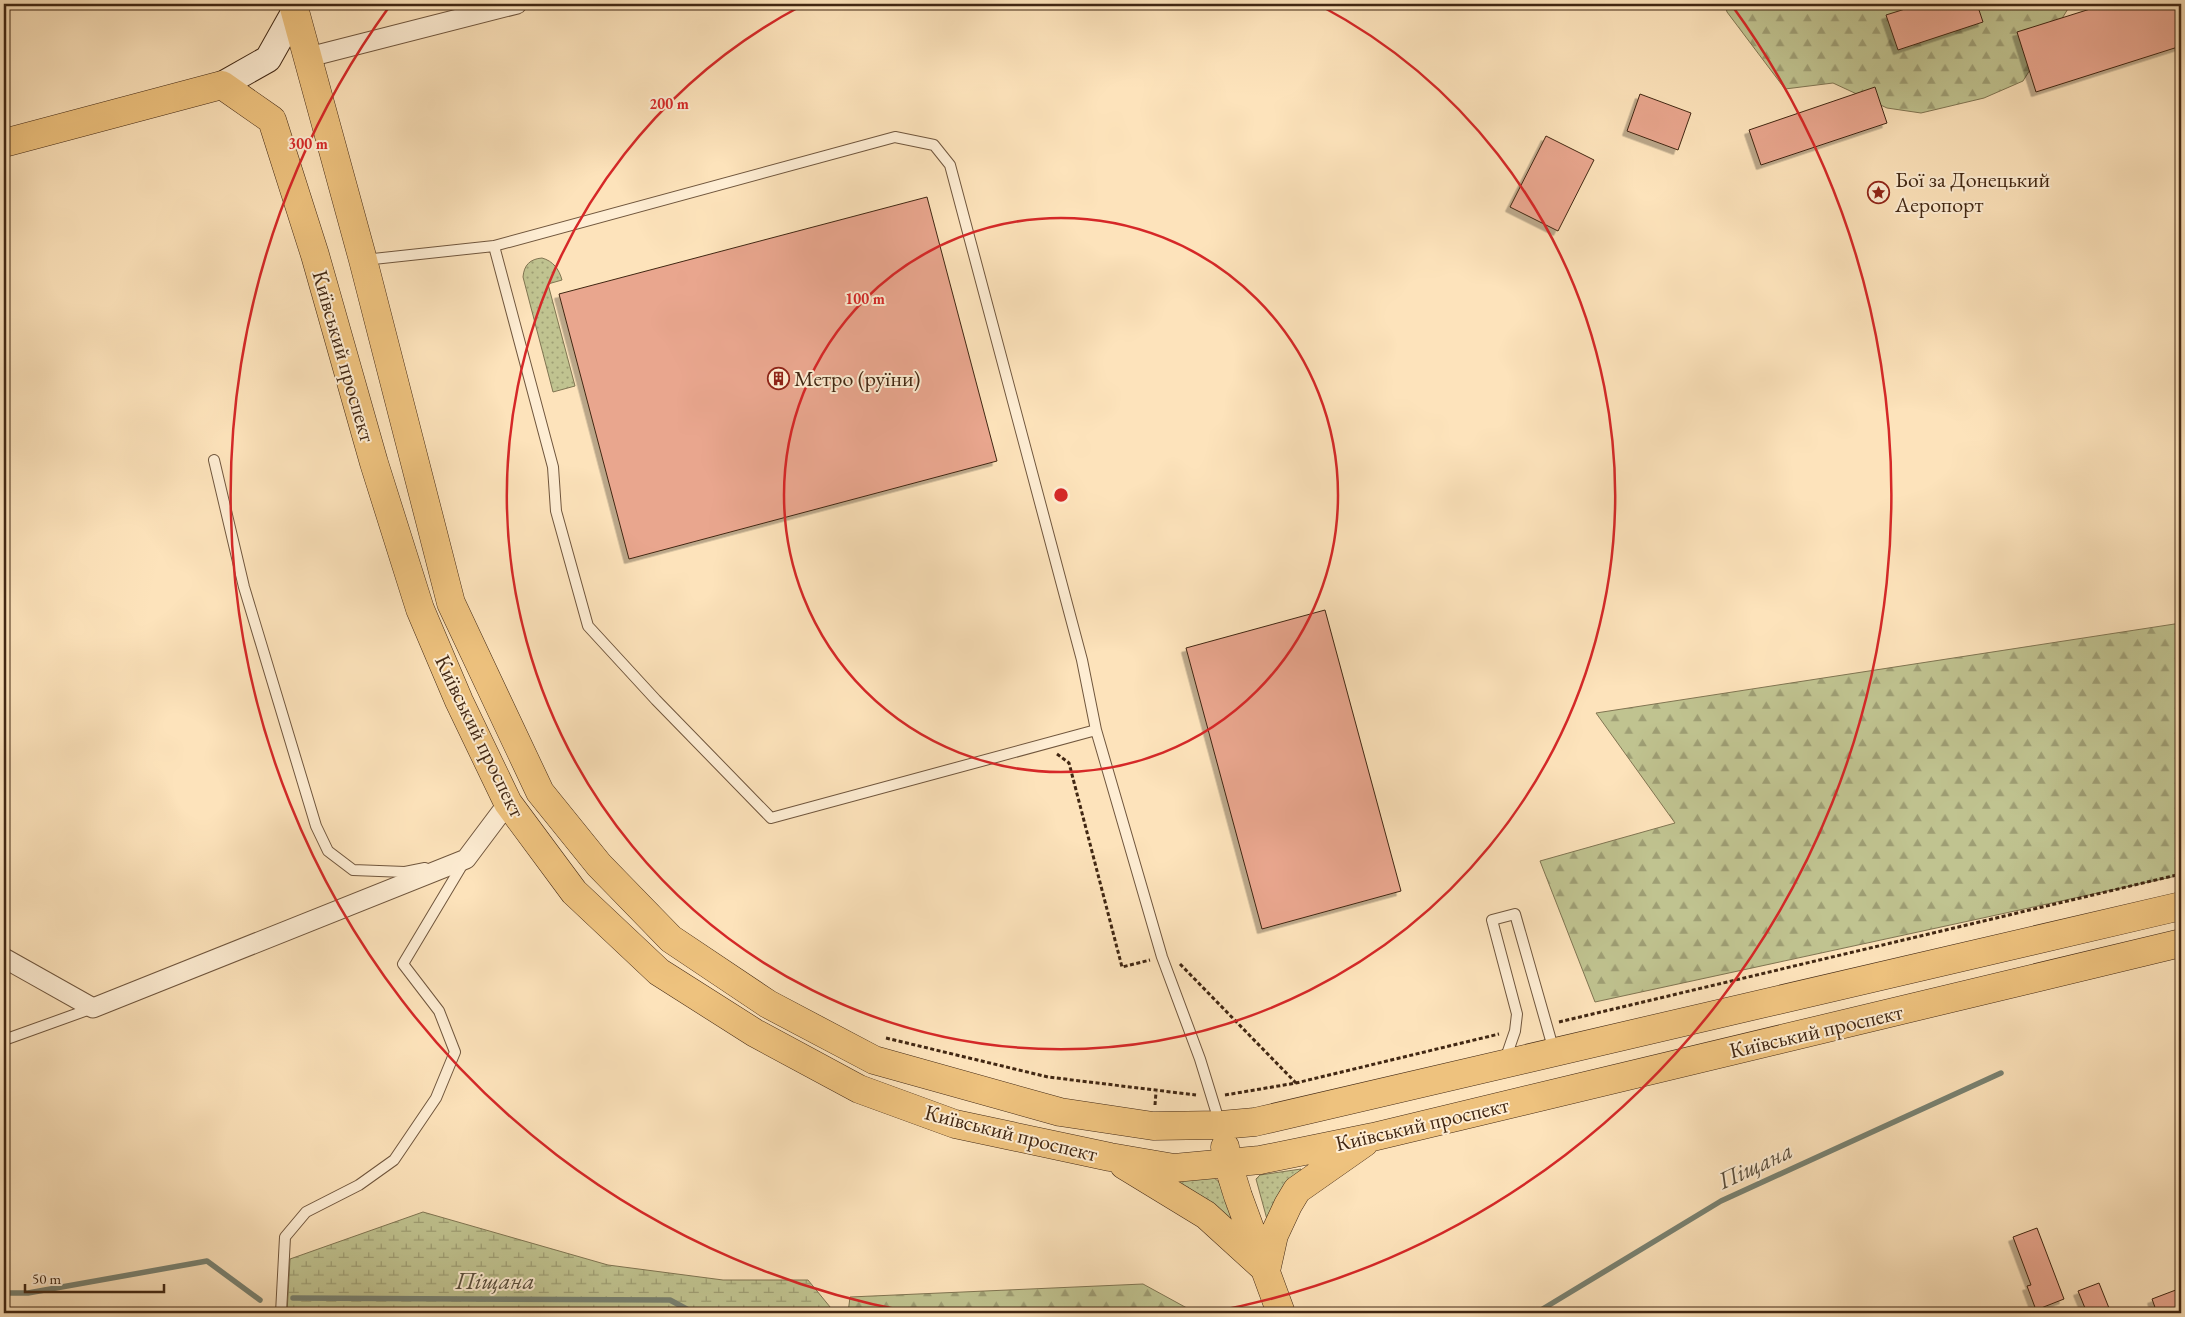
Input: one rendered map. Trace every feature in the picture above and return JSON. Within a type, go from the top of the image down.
[{"type":"main road","name":"Київський проспект","points":[[294,7],[309,57],[451,603],[540,792],[599,865],[670,939],[768,1004],[874,1060],[1060,1112],[1153,1126],[1221,1125],[1277,1117],[2181,906]]},
{"type":"main road","points":[[4,143],[222,85],[268,59],[294,7]]},
{"type":"main road","name":"Київський проспект","points":[[222,85],[272,120],[315,255],[374,462],[420,609],[459,701],[508,803],[574,892],[659,972],[755,1033],[859,1089],[955,1124],[1110,1157],[1174,1168],[1228,1164],[1260,1160],[1373,1137],[2181,943]]},
{"type":"main road","points":[[955,1124],[964,1085]]},
{"type":"main road","points":[[1221,1125],[1228,1164],[1281,1313]]},
{"type":"main road","points":[[1266,1271],[1274,1235],[1297,1190],[1373,1137]]},
{"type":"main road","points":[[1110,1157],[1206,1215],[1266,1271]]},
{"type":"street","points":[[309,57],[517,4]]},
{"type":"street","points":[[4,958],[94,1008],[466,859],[508,803]]},
{"type":"lane","points":[[362,260],[494,246],[895,137],[934,145],[950,165],[1082,660],[1096,730],[1162,957],[1200,1059],[1221,1125]]},
{"type":"lane","points":[[494,246],[553,467],[556,511],[588,626],[656,700],[770,818],[1096,730]]},
{"type":"lane","points":[[214,460],[244,588],[316,826],[328,851],[353,870],[405,872],[466,859]]},
{"type":"lane","points":[[281,1313],[285,1237],[306,1212],[358,1185],[394,1160],[436,1098],[455,1052],[440,1011],[403,964],[466,859]]},
{"type":"lane","points":[[1504,1064],[1515,1031],[1517,1014],[1492,920],[1515,914],[1554,1052]]},
{"type":"lane","points":[[4,1040],[94,1008]]},
{"type":"path","points":[[1546,1025],[2181,874]]},
{"type":"path","points":[[864,1055],[874,1035],[1048,1077],[1156,1092],[1211,1096],[1296,1083],[1515,1031]]},
{"type":"green space","points":[[1725,4],[2071,4],[2023,81],[1984,98],[1921,113],[1887,108],[1833,83],[1785,89],[1727,12]]},
{"type":"green space","points":[[542,258],[555,266],[562,280],[548,284],[575,386],[553,392],[523,277],[528,263]]},
{"type":"green space","points":[[2181,623],[2181,875],[1595,1002],[1540,861],[1675,823],[1596,713]]},
{"type":"green space","points":[[1301,1169],[1268,1223],[1256,1179],[1260,1175]]},
{"type":"green space","points":[[1213,1177],[1219,1182],[1239,1230],[1166,1179]]},
{"type":"green space","points":[[423,1212],[608,1265],[723,1280],[808,1280],[835,1313],[287,1313],[290,1259]]},
{"type":"green space","points":[[1143,1284],[1196,1313],[848,1313],[850,1297]]},
{"type":"building","points":[[1921,4],[1977,4],[1983,22],[1898,50],[1886,15]]},
{"type":"building","points":[[2106,4],[2181,4],[2181,46],[2036,92],[2017,32]]},
{"type":"building","points":[[1875,87],[1887,123],[1761,165],[1749,130]]},
{"type":"building","points":[[1640,94],[1691,113],[1678,150],[1627,131]]},
{"type":"building","points":[[1546,136],[1594,160],[1558,231],[1510,207]]},
{"type":"building","name":"Метро (руїни)","points":[[927,197],[997,461],[629,559],[559,294]]},
{"type":"building","points":[[1325,610],[1401,891],[1262,929],[1186,648]]},
{"type":"building","points":[[2037,1228],[2064,1299],[2036,1310],[2027,1286],[2031,1285],[2013,1237]]},
{"type":"building","points":[[2099,1283],[2111,1313],[2087,1313],[2078,1291]]},
{"type":"building","points":[[2181,1288],[2181,1313],[2157,1313],[2152,1299]]},
{"type":"waterway","name":"Піщана","points":[[1536,1313],[1721,1201],[2001,1073]]},
{"type":"waterway","name":"Піщана","points":[[4,1293],[28,1293],[207,1261],[260,1300]]},
{"type":"waterway","name":"Піщана","points":[[293,1298],[670,1300],[694,1313]]},
{"type":"place","name":"Бої за Донецький Аеропорт","points":[[1879,192]]},
{"type":"place","name":"Метро (руїни)","points":[[778,378]]}]
